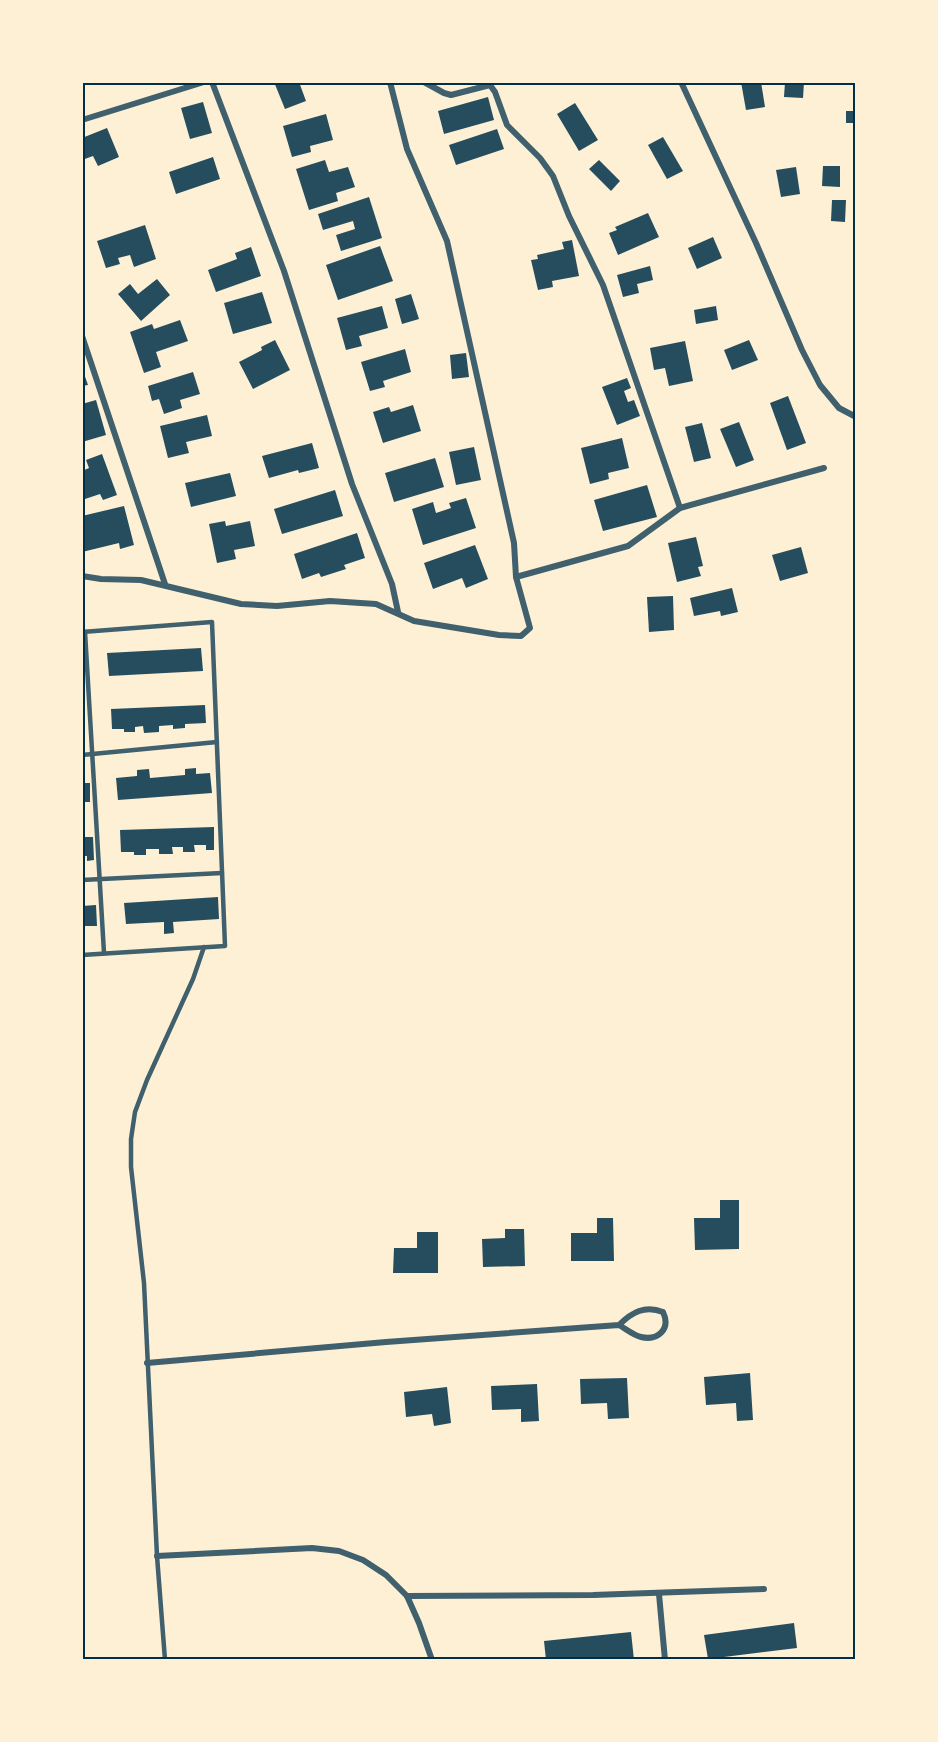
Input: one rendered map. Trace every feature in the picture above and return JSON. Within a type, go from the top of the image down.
[{"type":"street","points":[[82,120],[204,82]]},
{"type":"street","points":[[212,82],[284,271],[352,484],[392,584],[398,612]]},
{"type":"street","points":[[82,576],[165,584],[241,604],[277,606],[341,602],[376,604],[414,621],[499,636],[521,636],[530,628],[516,578],[514,543],[447,241],[407,149],[390,82]]},
{"type":"street","points":[[424,82],[451,95],[490,85],[495,92],[507,125],[540,158],[553,176],[569,216],[603,285],[680,508]]},
{"type":"street","points":[[681,82],[820,385],[839,408],[855,417]]},
{"type":"street","points":[[82,336],[165,584]]},
{"type":"street","points":[[516,578],[628,546],[680,508],[824,468]]},
{"type":"street","points":[[147,1362],[386,1341],[619,1325],[641,1337],[653,1337],[662,1334],[666,1327],[666,1319],[663,1312],[646,1309],[628,1315],[619,1325]]},
{"type":"street","points":[[158,1556],[312,1548],[339,1551],[363,1560],[386,1575],[407,1596],[432,1659]]},
{"type":"street","points":[[407,1596],[659,1594],[764,1589]]},
{"type":"street","points":[[659,1594],[665,1659]]},
{"type":"lane","points":[[82,955],[225,946],[212,622],[84,632],[104,953]]},
{"type":"lane","points":[[82,755],[217,742]]},
{"type":"lane","points":[[82,880],[222,873]]},
{"type":"lane","points":[[165,1659],[144,1283],[130,1139],[135,1112],[147,1080],[194,979],[204,947]]},
{"type":"building","points":[[274,82],[299,82],[306,101],[285,109]]},
{"type":"building","points":[[741,82],[761,82],[765,107],[746,110]]},
{"type":"building","points":[[785,82],[804,82],[803,98],[784,97]]},
{"type":"building","points":[[488,97],[494,120],[444,134],[438,111]]},
{"type":"building","points":[[203,102],[212,133],[190,139],[181,108]]},
{"type":"building","points":[[575,103],[598,140],[579,151],[557,114]]},
{"type":"building","points":[[846,111],[856,111],[856,123],[846,123]]},
{"type":"building","points":[[326,114],[333,140],[310,146],[311,152],[292,157],[283,126]]},
{"type":"building","points":[[107,128],[119,157],[98,166],[93,156],[82,160],[82,138]]},
{"type":"building","points":[[497,129],[504,149],[456,165],[449,145]]},
{"type":"building","points":[[663,137],[683,171],[667,179],[648,145]]},
{"type":"building","points":[[213,157],[220,179],[176,194],[169,172]]},
{"type":"building","points":[[325,160],[329,172],[348,167],[355,187],[336,193],[338,201],[309,210],[296,169]]},
{"type":"building","points":[[599,160],[620,181],[611,191],[589,169]]},
{"type":"building","points":[[823,166],[840,166],[840,187],[822,186]]},
{"type":"building","points":[[796,167],[800,194],[781,197],[776,170]]},
{"type":"building","points":[[369,197],[382,238],[341,251],[336,235],[355,229],[353,221],[323,230],[318,214]]},
{"type":"building","points":[[832,200],[846,200],[845,222],[831,221]]},
{"type":"building","points":[[648,213],[659,237],[618,255],[609,233],[617,230],[615,227]]},
{"type":"building","points":[[145,225],[156,259],[134,267],[130,255],[118,258],[120,264],[106,268],[97,241]]},
{"type":"building","points":[[713,237],[722,258],[697,269],[688,248]]},
{"type":"building","points":[[572,240],[579,276],[552,281],[553,287],[538,290],[531,260],[538,259],[537,255],[564,249],[562,242]]},
{"type":"building","points":[[380,246],[393,281],[338,300],[326,265]]},
{"type":"building","points":[[251,247],[261,276],[216,292],[208,270],[237,259],[235,253]]},
{"type":"building","points":[[650,266],[653,280],[637,284],[639,293],[623,297],[617,275]]},
{"type":"building","points":[[157,279],[170,295],[141,321],[118,294],[130,284],[138,294]]},
{"type":"building","points":[[262,292],[272,323],[233,334],[224,303]]},
{"type":"building","points":[[411,294],[419,319],[402,324],[395,299]]},
{"type":"building","points":[[382,306],[388,328],[359,336],[362,346],[346,350],[337,318]]},
{"type":"building","points":[[716,306],[718,320],[696,324],[694,310]]},
{"type":"building","points":[[180,320],[188,341],[156,352],[161,367],[144,373],[130,332],[152,324],[154,329]]},
{"type":"building","points":[[275,340],[290,370],[253,389],[239,362]]},
{"type":"building","points":[[749,340],[758,360],[732,370],[724,350]]},
{"type":"building","points":[[685,341],[693,381],[669,386],[665,368],[654,370],[650,348]]},
{"type":"building","points":[[405,349],[411,372],[383,381],[385,387],[370,391],[361,362]]},
{"type":"building","points":[[466,353],[469,377],[452,379],[450,355]]},
{"type":"building","points":[[82,368],[88,385],[82,386]]},
{"type":"building","points":[[193,372],[200,394],[180,400],[182,408],[164,414],[159,399],[152,401],[148,386]]},
{"type":"building","points":[[627,378],[631,388],[624,391],[628,402],[634,400],[640,416],[617,425],[602,387]]},
{"type":"building","points":[[788,396],[806,443],[787,450],[770,403]]},
{"type":"building","points":[[96,400],[106,435],[82,442],[82,404]]},
{"type":"building","points":[[413,405],[421,431],[383,443],[373,412],[389,407],[391,412]]},
{"type":"building","points":[[207,415],[212,436],[186,442],[189,453],[168,458],[160,426]]},
{"type":"building","points":[[739,422],[754,460],[736,467],[720,429]]},
{"type":"building","points":[[702,423],[711,458],[694,462],[685,427]]},
{"type":"building","points":[[622,438],[629,468],[608,473],[609,479],[590,484],[581,448]]},
{"type":"building","points":[[312,443],[319,468],[299,473],[298,470],[269,478],[262,456]]},
{"type":"building","points":[[474,447],[481,480],[456,485],[449,452]]},
{"type":"building","points":[[102,454],[117,495],[103,500],[100,494],[82,500],[82,471],[89,468],[86,460]]},
{"type":"building","points":[[435,458],[444,487],[394,502],[385,473]]},
{"type":"building","points":[[230,473],[236,496],[191,507],[185,483]]},
{"type":"building","points":[[647,485],[657,517],[603,531],[594,500]]},
{"type":"building","points":[[335,490],[343,516],[282,534],[274,509]]},
{"type":"building","points":[[466,498],[476,528],[423,545],[412,509],[433,502],[436,513],[451,508],[449,503]]},
{"type":"building","points":[[124,506],[134,545],[120,549],[119,543],[82,552],[82,516]]},
{"type":"building","points":[[225,521],[226,526],[250,521],[255,546],[234,550],[236,559],[217,563],[209,524]]},
{"type":"building","points":[[357,533],[365,558],[344,565],[346,569],[321,577],[319,573],[302,579],[294,554]]},
{"type":"building","points":[[696,537],[703,566],[698,567],[701,576],[677,582],[668,543]]},
{"type":"building","points":[[475,545],[488,579],[466,588],[462,578],[433,589],[424,563]]},
{"type":"building","points":[[801,547],[808,573],[780,581],[772,555]]},
{"type":"building","points":[[732,588],[738,612],[721,616],[720,611],[694,616],[690,598]]},
{"type":"building","points":[[673,596],[674,630],[649,632],[647,597]]},
{"type":"building","points":[[201,648],[203,671],[109,676],[107,653]]},
{"type":"building","points":[[205,705],[206,723],[185,724],[185,728],[173,729],[173,725],[159,726],[159,732],[144,733],[143,726],[135,727],[135,732],[112,729],[111,709]]},
{"type":"building","points":[[82,718],[84,718],[85,736],[82,736]]},
{"type":"building","points":[[196,768],[196,774],[210,773],[212,793],[118,800],[116,778],[137,776],[137,770],[149,769],[150,778],[185,775],[185,769]]},
{"type":"building","points":[[82,783],[90,783],[90,802],[82,802]]},
{"type":"building","points":[[214,827],[214,850],[206,850],[206,845],[194,845],[195,852],[183,852],[183,847],[172,847],[173,854],[159,854],[159,849],[146,849],[146,855],[121,852],[120,830]]},
{"type":"building","points":[[82,837],[93,837],[94,860],[87,861],[87,856],[82,856]]},
{"type":"building","points":[[218,897],[219,919],[173,922],[174,933],[164,934],[164,922],[126,924],[124,903]]},
{"type":"building","points":[[96,905],[97,926],[82,926],[82,906]]},
{"type":"building","points":[[720,1200],[739,1200],[739,1249],[695,1250],[694,1218],[720,1218]]},
{"type":"building","points":[[597,1218],[613,1218],[614,1261],[571,1261],[571,1233],[597,1233]]},
{"type":"building","points":[[505,1229],[524,1229],[525,1266],[483,1267],[482,1239],[505,1238]]},
{"type":"building","points":[[417,1232],[438,1232],[438,1273],[393,1273],[394,1248],[417,1248]]},
{"type":"building","points":[[750,1373],[753,1420],[737,1421],[736,1403],[706,1405],[704,1377]]},
{"type":"building","points":[[627,1378],[629,1418],[608,1419],[607,1403],[581,1404],[580,1379]]},
{"type":"building","points":[[537,1384],[539,1421],[521,1422],[521,1409],[492,1410],[491,1386]]},
{"type":"building","points":[[447,1387],[451,1423],[434,1426],[432,1414],[406,1417],[404,1392]]},
{"type":"building","points":[[794,1623],[797,1648],[708,1659],[704,1635]]},
{"type":"building","points":[[631,1632],[634,1660],[546,1660],[544,1641]]}]
